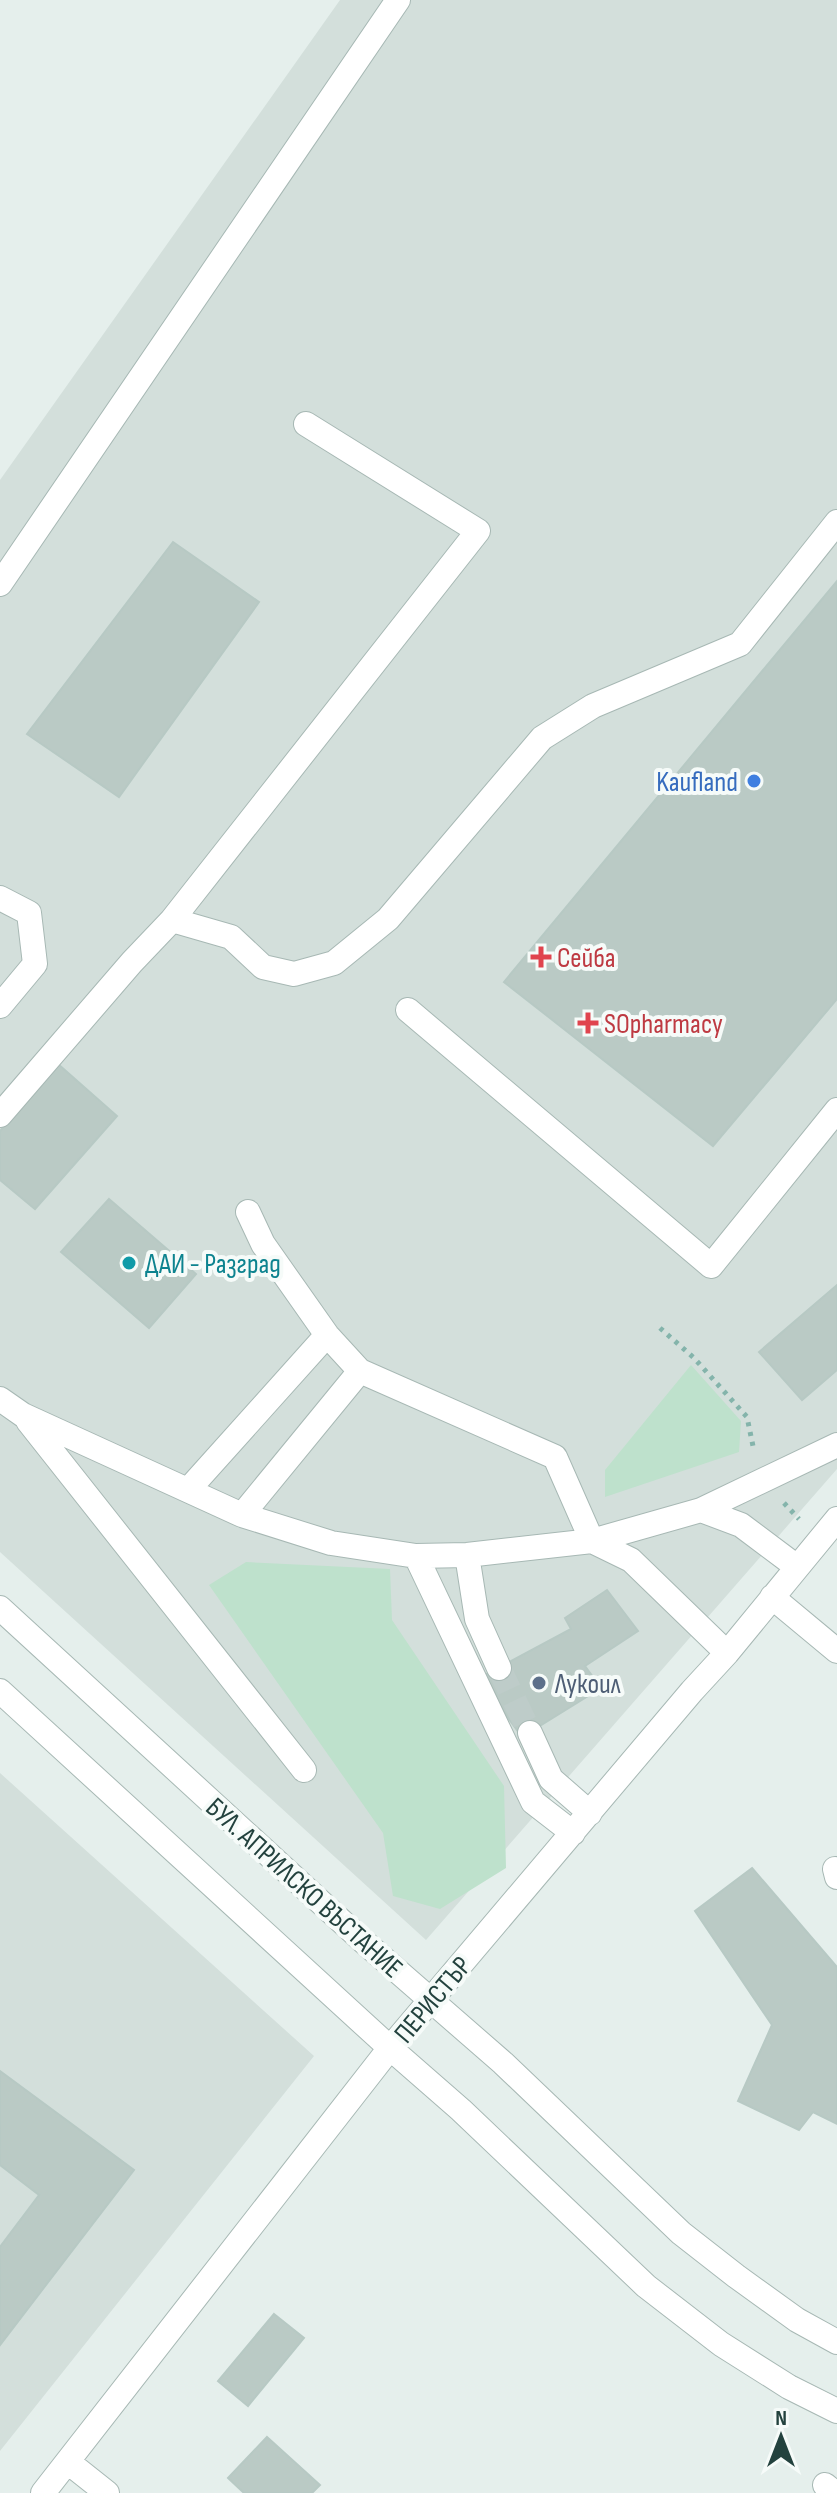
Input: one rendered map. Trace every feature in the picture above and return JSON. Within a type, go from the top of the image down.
[{"type":"street","points":[[0,584],[398,0]]},
{"type":"street","points":[[0,1115],[172,920],[478,531],[306,424]]},
{"type":"street","points":[[172,920],[231,937],[263,967],[294,974],[334,963],[388,919],[542,738],[593,706],[740,644],[837,522]]},
{"type":"street","points":[[0,898],[29,913],[35,964],[0,1006]]},
{"type":"street","points":[[408,1010],[711,1266],[837,1110]]},
{"type":"street","points":[[248,1212],[263,1244],[327,1335],[360,1371],[555,1457],[592,1541],[631,1560],[727,1653]]},
{"type":"street","points":[[188,1490],[327,1335]]},
{"type":"street","points":[[242,1515],[360,1371]]},
{"type":"street","points":[[0,1399],[23,1415],[242,1515],[331,1543],[416,1556],[467,1555],[592,1541],[701,1510],[837,1445]]},
{"type":"street","points":[[23,1415],[304,1770]]},
{"type":"street","points":[[701,1510],[741,1525],[797,1567]]},
{"type":"street","name":"ПЕРИСТЪР","points":[[43,2493],[390,2048],[727,1653],[837,1519]]},
{"type":"street","points":[[467,1555],[477,1619],[499,1668]]},
{"type":"street","points":[[416,1556],[533,1802],[573,1833]]},
{"type":"street","points":[[772,1597],[837,1651]]},
{"type":"street","name":"БУЛ. АПРИЛСКО ВЪСТАНИЕ","points":[[0,1608],[351,1931],[503,2063],[681,2233],[785,2311],[837,2342]]},
{"type":"street","points":[[0,1691],[461,2110],[646,2286],[721,2344],[789,2387],[837,2411]]},
{"type":"street","points":[[530,1733],[551,1779],[590,1813]]},
{"type":"street","points":[[68,2462],[107,2493]]},
{"type":"path","points":[[660,1328],[694,1358],[747,1417],[764,1482],[819,1541]]},
{"type":"shaded area","points":[[340,0],[837,0],[837,1469],[426,1940],[0,1552],[0,480]]},
{"type":"shaded area","points":[[0,1773],[314,2056],[0,2451]]},
{"type":"green space","points":[[691,1365],[741,1421],[739,1452],[605,1497],[605,1470]]},
{"type":"green space","points":[[246,1562],[390,1569],[392,1620],[504,1786],[506,1868],[440,1909],[393,1896],[383,1833],[209,1585]]},
{"type":"building","points":[[173,542],[259,602],[119,797],[27,734]]},
{"type":"building","name":"Kaufland","points":[[837,581],[837,999],[713,1146],[504,982]]},
{"type":"building","points":[[58,1064],[117,1116],[35,1209],[0,1180],[0,1131]]},
{"type":"building","name":"ДАИ - Разград","points":[[109,1199],[196,1274],[149,1328],[61,1252]]},
{"type":"building","points":[[837,1285],[837,1370],[802,1400],[759,1352]]},
{"type":"building","points":[[607,1590],[638,1631],[585,1666],[601,1688],[522,1737],[479,1678],[571,1629],[565,1618]]},
{"type":"building","points":[[752,1868],[837,1967],[837,2124],[813,2112],[799,2130],[738,2101],[772,2025],[695,1911]]},
{"type":"building","points":[[0,2071],[134,2170],[0,2345],[0,2247],[39,2195],[0,2165]]},
{"type":"building","points":[[274,2314],[304,2338],[248,2406],[218,2381]]},
{"type":"building","points":[[267,2437],[320,2485],[312,2493],[244,2493],[228,2478]]},
{"type":"tunnel","points":[[499,1668],[530,1733]]},
{"type":"place","name":"Kaufland","points":[[754,781]]},
{"type":"place","name":"Сейба","points":[[541,957]]},
{"type":"place","name":"SOpharmacy","points":[[588,1023]]},
{"type":"place","name":"ДАИ - Разград","points":[[129,1263]]},
{"type":"place","name":"Лукоил","points":[[539,1683]]}]
